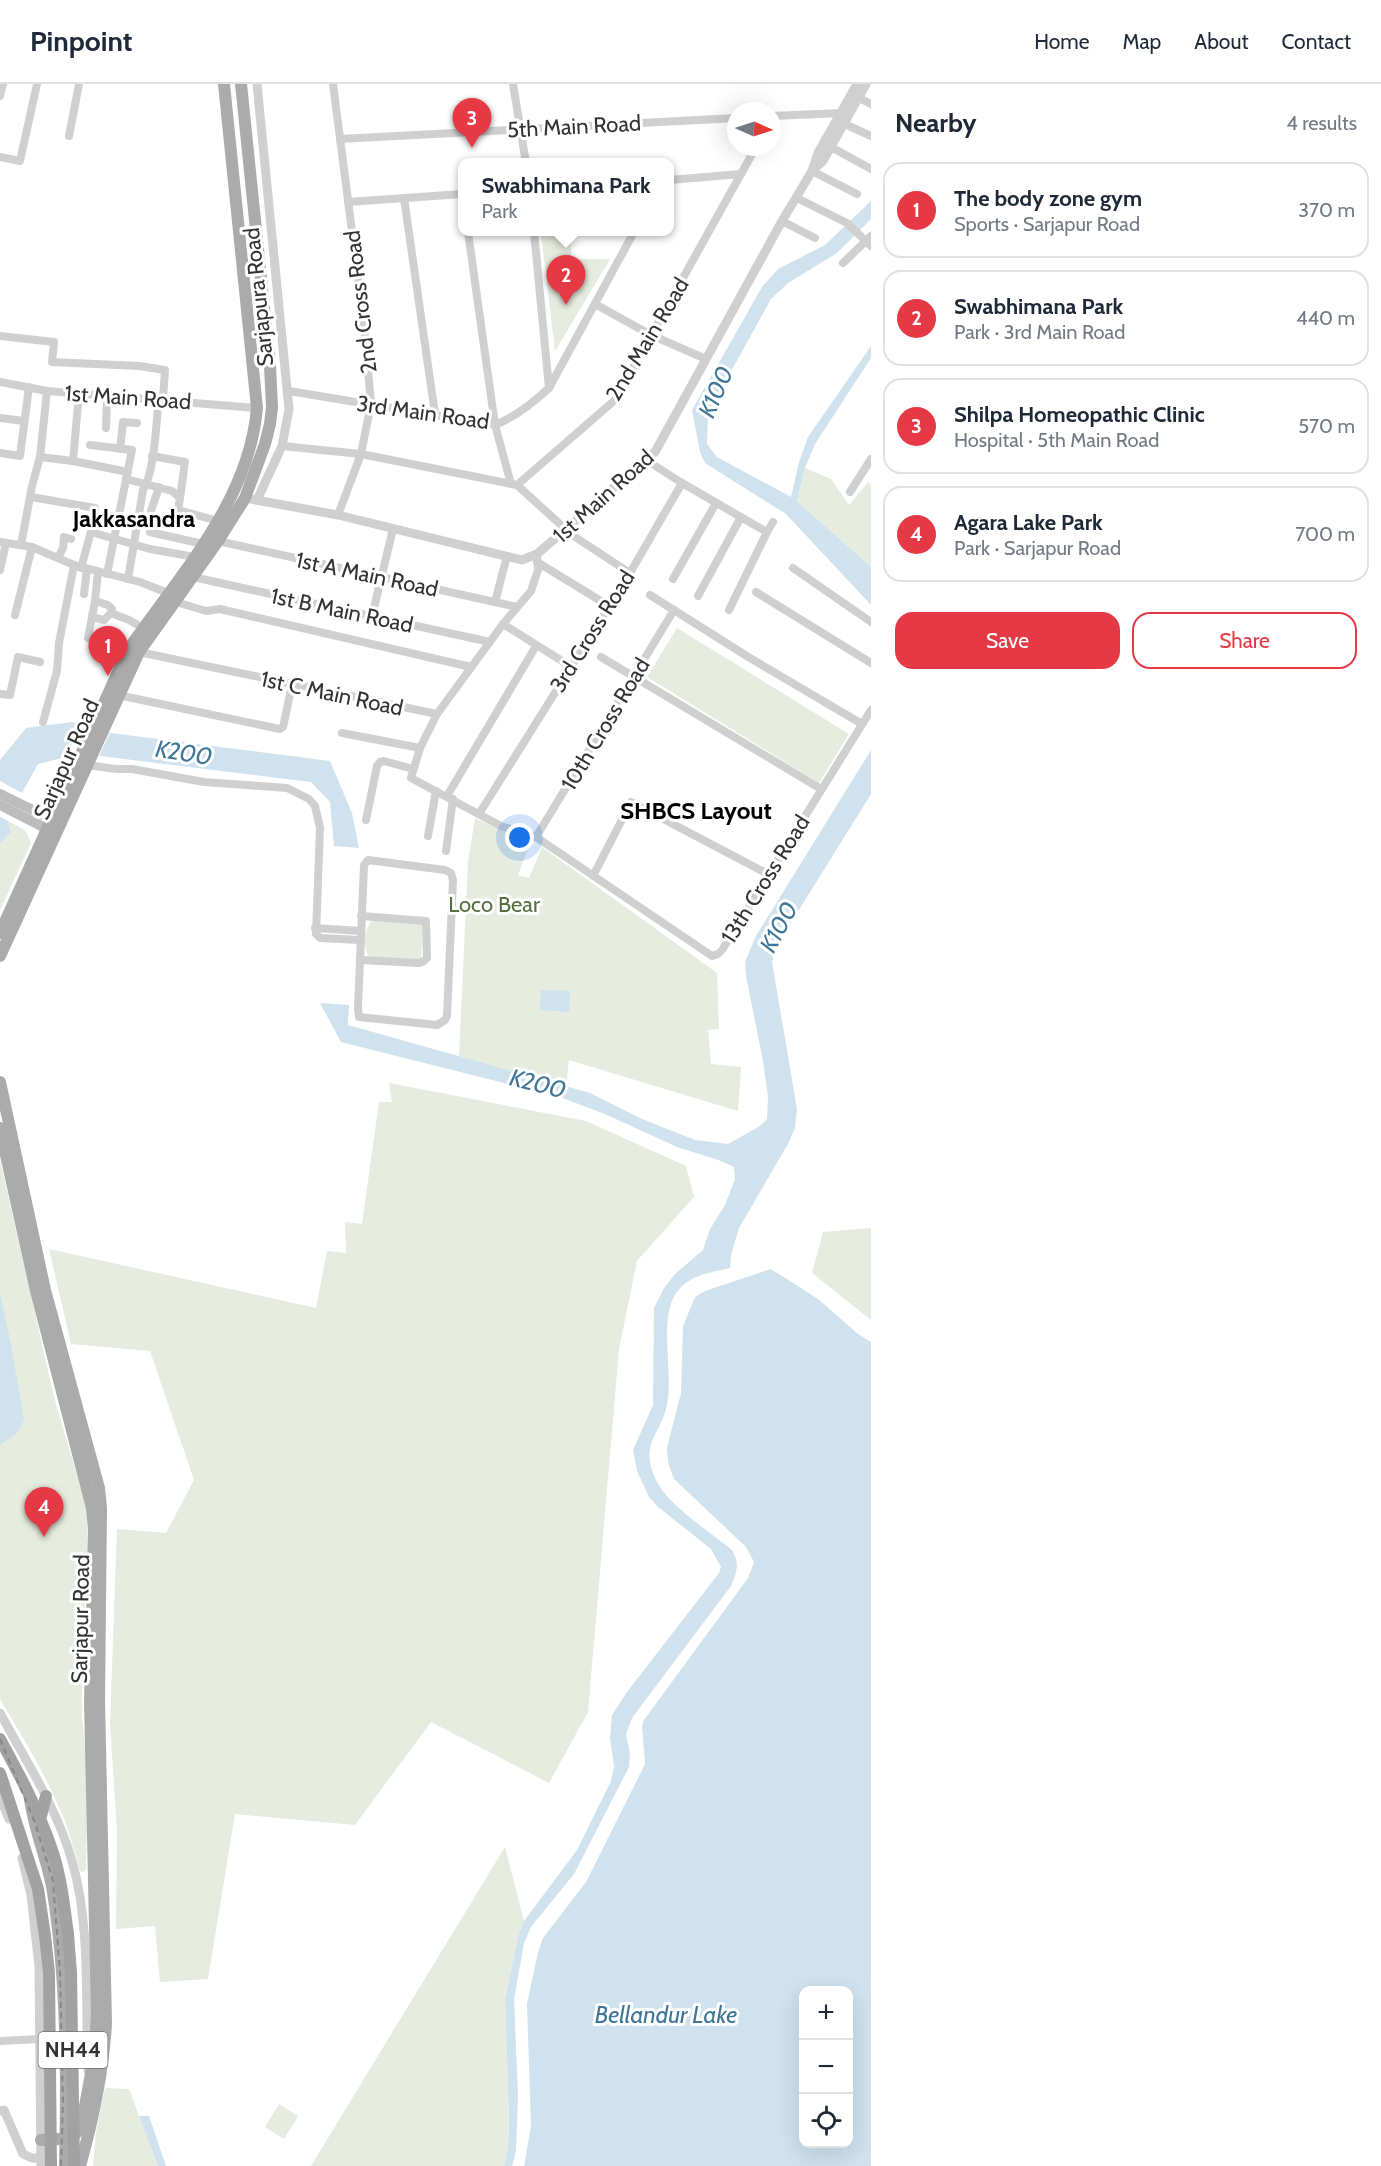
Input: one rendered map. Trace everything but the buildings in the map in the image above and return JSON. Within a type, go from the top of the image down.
[{"type":"highway","name":"NH44","points":[[0,1739],[29,1792],[56,1863],[63,1893],[71,1973],[74,2166]]},
{"type":"highway","name":"NH44","points":[[1,1782],[38,1889],[45,1936],[49,1973],[44,2163]]},
{"type":"highway","points":[[40,1820],[46,1796]]},
{"type":"main road","name":"Sarjapura Road","points":[[224,84],[257,408],[251,442],[232,494]]},
{"type":"main road","name":"Sarjapura Road","points":[[241,84],[270,366],[272,407],[270,424],[251,499]]},
{"type":"main road","points":[[252,366],[270,366]]},
{"type":"main road","name":"Sarjapur Road","points":[[99,726],[118,695],[139,652],[232,494]]},
{"type":"main road","name":"Sarjapur Road","points":[[0,933],[85,762],[128,650],[143,628],[193,578],[251,499]]},
{"type":"main road","points":[[0,794],[19,809],[54,826]]},
{"type":"main road","points":[[0,805],[19,809]]},
{"type":"main road","name":"Sarjapur Road","points":[[0,956],[54,826]]},
{"type":"main road","name":"Sarjapur Road","points":[[0,1082],[31,1246],[99,1488],[101,1508],[99,1700],[106,2024],[104,2050],[90,2130],[80,2166]]},
{"type":"main road","name":"Sarjapur Road","points":[[0,1128],[31,1246],[92,1508],[94,1529],[90,1701],[98,2015],[97,2034],[81,2128],[77,2134],[62,2138]]},
{"type":"main road","points":[[29,1792],[32,1819],[51,1879],[60,1945],[64,2017],[62,2138],[65,2166]]},
{"type":"main road","points":[[41,2140],[62,2138]]},
{"type":"main road","points":[[57,2166],[62,2138]]},
{"type":"street","points":[[0,96],[3,84]]},
{"type":"street","points":[[0,157],[20,161],[37,84]]},
{"type":"street","points":[[69,136],[79,84]]},
{"type":"street","name":"Sarjapura Road","points":[[251,499],[282,446],[287,428],[289,391],[257,84]]},
{"type":"street","name":"2nd Cross Road","points":[[333,84],[364,324],[371,404],[361,454],[338,515]]},
{"type":"street","points":[[513,84],[525,158]]},
{"type":"street","name":"1st Main Road","points":[[251,499],[338,515],[522,560],[537,558],[657,448],[812,171],[818,153],[857,84]]},
{"type":"street","name":"1st Main Road","points":[[812,171],[823,161],[866,84]]},
{"type":"street","points":[[859,98],[871,104]]},
{"type":"street","points":[[781,116],[841,113]]},
{"type":"street","name":"5th Main Road","points":[[340,140],[727,118]]},
{"type":"street","points":[[849,126],[871,136]]},
{"type":"street","points":[[831,147],[871,170]]},
{"type":"street","name":"2nd Main Road","points":[[514,484],[615,400],[751,156]]},
{"type":"street","points":[[812,171],[857,194]]},
{"type":"street","points":[[674,180],[741,174]]},
{"type":"street","points":[[348,202],[458,194]]},
{"type":"street","points":[[404,198],[435,414]]},
{"type":"street","points":[[797,198],[847,223],[869,241],[843,263]]},
{"type":"street","points":[[782,221],[815,238]]},
{"type":"street","points":[[469,236],[495,425],[514,484]]},
{"type":"street","points":[[534,236],[549,388]]},
{"type":"street","name":"3rd Main Road","points":[[289,391],[495,425],[506,421],[549,388],[631,236]]},
{"type":"street","points":[[595,304],[651,335],[706,359]]},
{"type":"street","points":[[0,336],[54,342],[52,362],[139,366],[165,370],[152,456],[147,484],[143,490],[128,579]]},
{"type":"street","name":"1st Main Road","points":[[0,382],[47,391],[257,408]]},
{"type":"street","points":[[0,453],[20,456],[28,387]]},
{"type":"street","points":[[21,545],[40,457],[47,391]]},
{"type":"street","points":[[73,461],[79,393]]},
{"type":"street","points":[[106,428],[107,395]]},
{"type":"street","points":[[0,418],[24,421]]},
{"type":"street","points":[[120,449],[123,422],[137,423]]},
{"type":"street","points":[[90,445],[132,450],[107,574]]},
{"type":"street","points":[[282,446],[361,454],[514,484],[566,529],[630,573]]},
{"type":"street","points":[[152,456],[185,462],[178,510],[218,521]]},
{"type":"street","points":[[40,457],[73,461],[127,476],[172,491],[180,498]]},
{"type":"street","points":[[850,492],[871,459]]},
{"type":"street","points":[[646,460],[767,532]]},
{"type":"street","name":"3rd Cross Road","points":[[479,814],[630,573],[682,483]]},
{"type":"street","points":[[151,511],[159,487]]},
{"type":"street","points":[[31,497],[95,508],[91,532],[59,643],[57,670],[43,722]]},
{"type":"street","points":[[673,579],[716,502]]},
{"type":"street","points":[[698,596],[741,517]]},
{"type":"street","points":[[729,610],[773,522]]},
{"type":"street","points":[[372,616],[393,529]]},
{"type":"street","points":[[91,532],[195,557]]},
{"type":"street","points":[[150,532],[203,544]]},
{"type":"street","points":[[58,558],[63,548],[64,537],[71,539]]},
{"type":"street","name":"1st A Main Road","points":[[219,541],[517,607]]},
{"type":"street","points":[[0,570],[3,542],[32,547],[81,567],[128,579],[206,611],[220,609],[396,655],[471,668]]},
{"type":"street","points":[[15,615],[32,547]]},
{"type":"street","points":[[495,602],[507,556]]},
{"type":"street","points":[[537,558],[609,606]]},
{"type":"street","points":[[366,820],[377,766],[384,761],[413,769],[420,748],[437,714],[503,624],[531,591],[538,570],[537,558]]},
{"type":"street","points":[[81,567],[84,594]]},
{"type":"street","points":[[793,568],[871,622]]},
{"type":"street","points":[[88,638],[98,572]]},
{"type":"street","name":"1st B Main Road","points":[[193,578],[490,642]]},
{"type":"street","points":[[756,592],[871,663]]},
{"type":"street","points":[[650,595],[750,658],[862,724]]},
{"type":"street","points":[[92,617],[104,620],[112,609],[108,605],[95,601]]},
{"type":"street","name":"10th Cross Road","points":[[536,837],[674,610]]},
{"type":"street","points":[[111,613],[143,628]]},
{"type":"street","points":[[503,624],[570,666]]},
{"type":"street","points":[[446,851],[450,798],[536,646]]},
{"type":"street","name":"1st C Main Road","points":[[139,652],[437,714]]},
{"type":"street","points":[[0,694],[10,696],[18,657],[40,662]]},
{"type":"street","points":[[601,657],[821,789]]},
{"type":"street","points":[[118,695],[280,729],[283,727],[292,685]]},
{"type":"street","name":"13th Cross Road","points":[[413,769],[411,778],[413,780],[501,826],[536,837],[714,956],[722,950],[871,710]]},
{"type":"street","points":[[342,734],[420,748]]},
{"type":"street","points":[[85,762],[204,782],[287,788],[309,799],[315,806],[320,828],[316,934],[320,938],[360,940]]},
{"type":"street","points":[[428,836],[436,791]]},
{"type":"street","points":[[593,876],[631,802],[768,874]]},
{"type":"street","points":[[368,860],[445,870],[451,873],[453,880],[446,1020],[437,1025],[359,1017],[361,931],[363,866],[368,860]]},
{"type":"street","points":[[360,960],[418,963],[424,962],[427,958],[426,921],[361,916]]},
{"type":"street","points":[[315,928],[361,931]]},
{"type":"street","points":[[0,1713],[46,1796],[58,1823],[72,1861],[79,1892],[84,1940],[90,2130],[87,2166]]},
{"type":"street","points":[[0,1797],[25,1866],[31,1895],[39,1966],[41,2140],[44,2163]]},
{"type":"street","points":[[0,2041],[40,2039]]},
{"type":"street","points":[[1,2107],[23,2154],[44,2163]]},
{"type":"green space","points":[[541,236],[570,236],[572,259],[610,259],[555,351]]},
{"type":"green space","points":[[805,468],[831,479],[849,505],[868,482],[871,485],[871,567],[797,501]]},
{"type":"green space","points":[[677,628],[849,734],[819,783],[647,677]]},
{"type":"green space","points":[[0,817],[25,830],[31,843],[0,910]]},
{"type":"green space","name":"Loco Bear","points":[[475,818],[530,843],[518,875],[529,878],[542,847],[717,973],[719,1029],[708,1030],[711,1064],[741,1067],[738,1111],[569,1060],[566,1086],[459,1057],[468,862]]},
{"type":"green space","points":[[373,919],[423,922],[421,960],[369,957],[365,947],[365,937],[367,928]]},
{"type":"green space","points":[[389,1083],[586,1121],[686,1166],[694,1197],[637,1261],[619,1349],[588,1712],[549,1783],[431,1722],[355,1825],[235,1814],[208,1979],[160,1982],[155,1926],[116,1929],[117,1831],[110,1723],[117,1529],[166,1533],[194,1480],[150,1351],[71,1344],[49,1249],[316,1308],[327,1251],[346,1253],[345,1222],[362,1224],[379,1102],[392,1102]]},
{"type":"green space","points":[[0,1160],[54,1397],[87,1509],[88,1564],[82,1645],[82,1718],[88,1769],[86,1869],[83,1872],[80,1871],[68,1829],[52,1791],[0,1699]]},
{"type":"green space","points":[[871,1228],[871,1320],[812,1273],[823,1232]]},
{"type":"green space","points":[[505,1847],[524,1921],[519,1933],[505,1999],[509,2120],[508,2148],[504,2166],[311,2166]]},
{"type":"green space","points":[[105,2088],[129,2089],[158,2166],[93,2166],[96,2132]]},
{"type":"green space","points":[[279,2104],[298,2116],[284,2139],[265,2127]]},
{"type":"water","name":"K100","points":[[871,201],[871,219],[837,253],[788,283],[771,299],[708,413],[707,444],[717,457],[791,497],[799,462],[808,437],[871,346],[871,358],[815,444],[805,468],[797,501],[871,567],[871,605],[786,514],[705,463],[700,452],[692,410],[762,287],[778,269],[825,245]]},
{"type":"water","name":"K200","points":[[72,722],[111,733],[330,761],[352,813],[359,848],[334,846],[330,802],[311,782],[100,756],[62,758],[38,764],[22,793],[0,781],[0,760],[26,728]]},
{"type":"water","name":"K200","points":[[871,750],[871,794],[776,947],[772,962],[797,1109],[795,1128],[739,1228],[731,1255],[730,1268],[692,1279],[680,1288],[670,1306],[667,1335],[668,1396],[666,1409],[650,1449],[651,1467],[668,1498],[732,1550],[737,1563],[736,1572],[731,1586],[632,1718],[626,1734],[630,1753],[629,1767],[574,1874],[531,1927],[524,1943],[514,2000],[518,2095],[516,2151],[512,2166],[504,2166],[508,2148],[509,2120],[505,1999],[519,1933],[524,1921],[577,1850],[611,1781],[614,1766],[610,1738],[612,1715],[627,1692],[719,1573],[721,1567],[711,1549],[658,1507],[649,1497],[637,1471],[633,1450],[653,1405],[654,1308],[664,1288],[675,1274],[703,1250],[710,1229],[725,1205],[735,1179],[734,1167],[677,1147],[607,1115],[560,1097],[341,1042],[320,1003],[349,1005],[348,1025],[590,1093],[642,1119],[695,1140],[728,1144],[760,1126],[767,1119],[768,1096],[745,962],[756,936]]},
{"type":"water","points":[[0,817],[7,820],[11,832],[0,843]]},
{"type":"water","points":[[541,990],[570,991],[569,1012],[540,1010]]},
{"type":"water","name":"Bellandur Lake","points":[[771,1269],[818,1299],[858,1334],[871,1342],[871,2166],[524,2166],[531,2126],[527,2004],[543,1938],[586,1882],[645,1764],[642,1726],[644,1720],[748,1578],[754,1562],[746,1547],[674,1479],[668,1463],[667,1448],[681,1393],[683,1326],[695,1297],[705,1291]]},
{"type":"water","points":[[0,1294],[24,1420],[16,1434],[0,1445]]},
{"type":"water","points":[[139,2116],[149,2116],[166,2166],[158,2166]]},
{"type":"pier","points":[[82,722],[111,730],[98,759],[66,761]]},
{"type":"railway","points":[[0,1739],[35,1823],[53,1881],[60,1973],[63,2102],[61,2166]]},
{"type":"place","name":"Shilpa Homeopathic Clinic","points":[[472,148]]},
{"type":"place","name":"Swabhimana Park","points":[[566,305]]},
{"type":"place","name":"The body zone gym","points":[[108,676]]},
{"type":"place","name":"Agara Lake Park","points":[[44,1537]]},
{"type":"district","name":"Jakkasandra","points":[[134,519]]},
{"type":"district","name":"SHBCS Layout","points":[[696,811]]}]
